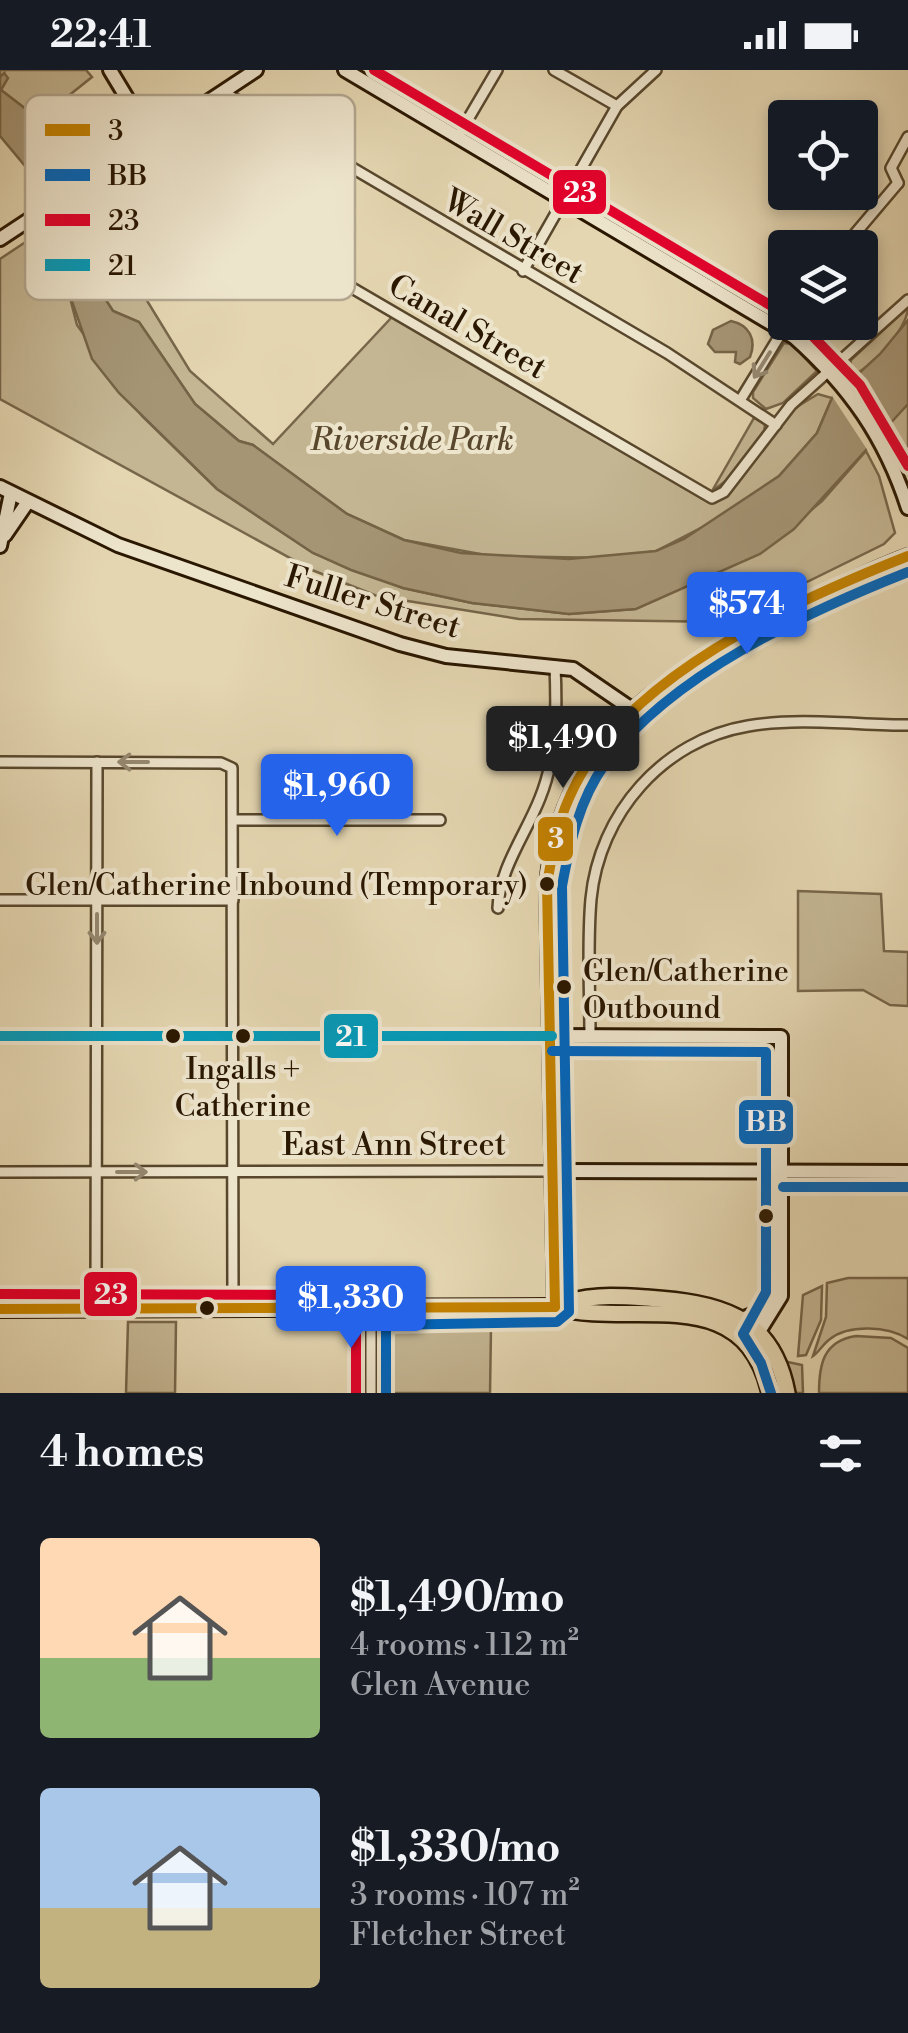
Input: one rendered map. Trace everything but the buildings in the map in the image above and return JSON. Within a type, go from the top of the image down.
[{"type":"main road","points":[[110,70],[125,95]]},
{"type":"main road","points":[[222,95],[256,70]]},
{"type":"main road","points":[[345,70],[768,316]]},
{"type":"main road","points":[[0,239],[25,223]]},
{"type":"main road","points":[[801,340],[843,384],[888,455],[908,508]]},
{"type":"main road","points":[[1,544],[5,490]]},
{"type":"main road","name":"Fuller Street","points":[[5,490],[131,550],[400,644],[446,656],[555,666],[591,677],[630,708]]},
{"type":"main road","points":[[1,544],[26,503]]},
{"type":"main road","points":[[554,1307],[547,885],[553,842],[584,769],[630,708],[690,665],[783,614],[908,556]]},
{"type":"main road","points":[[0,1310],[554,1307],[577,1313],[692,1314],[736,1325],[750,1336],[758,1333],[777,1307],[782,1275],[781,1037],[552,1036]]},
{"type":"main road","name":"East Ann Street","points":[[553,1171],[908,1172]]},
{"type":"main road","points":[[736,1325],[769,1305],[782,1275]]},
{"type":"main road","points":[[736,1325],[764,1374],[770,1393]]},
{"type":"main road","points":[[758,1333],[774,1356],[786,1393]]},
{"type":"street","points":[[457,138],[497,70]]},
{"type":"street","points":[[554,70],[617,106]]},
{"type":"street","points":[[523,271],[617,106],[656,70]]},
{"type":"street","points":[[860,230],[903,184],[891,168],[908,137]]},
{"type":"street","name":"Wall Street","points":[[355,171],[741,399],[776,425]]},
{"type":"street","name":"Canal Street","points":[[355,290],[712,498],[724,492],[776,425]]},
{"type":"street","points":[[776,425],[790,406],[908,300]]},
{"type":"street","points":[[741,399],[777,340]]},
{"type":"street","points":[[498,908],[499,888],[541,797],[550,764],[555,666]]},
{"type":"street","points":[[590,1036],[591,899],[599,855],[618,813],[662,763],[715,734],[747,726],[908,725]]},
{"type":"street","points":[[0,762],[230,765],[234,820],[233,1309]]},
{"type":"street","points":[[96,1309],[97,762]]},
{"type":"street","points":[[234,820],[440,820]]},
{"type":"street","points":[[0,900],[232,900]]},
{"type":"street","points":[[0,1036],[552,1036]]},
{"type":"street","name":"East Ann Street","points":[[0,1172],[553,1171]]},
{"type":"street","points":[[371,1310],[371,1393]]},
{"type":"green space","points":[[0,70],[86,70],[92,77],[70,95],[25,95],[25,108],[1,90],[4,74],[0,77]]},
{"type":"green space","points":[[25,242],[25,300],[71,300],[77,325],[142,416],[217,489],[313,553],[403,588],[472,603],[569,614],[635,609],[760,553],[822,501],[866,451],[879,476],[895,533],[884,544],[726,622],[519,619],[377,596],[312,570],[0,399],[0,259]]},
{"type":"green space","name":"Riverside Park","points":[[106,300],[147,300],[190,371],[273,444],[392,317],[710,503],[790,411],[818,394],[832,398],[817,433],[779,476],[716,520],[656,551],[608,558],[491,556],[404,540],[347,514],[253,445],[239,441],[195,404],[139,322],[113,311]]},
{"type":"green space","points":[[908,307],[902,326],[886,348],[867,367],[849,376],[851,360],[873,340],[878,340],[878,335]]},
{"type":"green space","points":[[784,343],[792,344],[817,371],[783,403],[766,409],[753,398],[753,392]]},
{"type":"green space","points":[[908,404],[908,462],[889,422]]},
{"type":"green space","points":[[754,418],[765,424],[764,433],[727,480],[712,491]]},
{"type":"green space","points":[[798,891],[881,894],[884,951],[908,952],[908,1006],[890,1005],[863,990],[798,991]]},
{"type":"green space","points":[[848,1278],[908,1278],[908,1339],[890,1331],[858,1329],[838,1334],[813,1356],[826,1317],[827,1283]]},
{"type":"green space","points":[[822,1286],[821,1320],[806,1355],[798,1356],[803,1295]]},
{"type":"green space","points":[[128,1322],[176,1322],[175,1393],[126,1393]]},
{"type":"green space","points":[[388,1328],[491,1328],[490,1393],[383,1393],[382,1336]]},
{"type":"green space","points":[[856,1336],[891,1338],[908,1348],[908,1393],[819,1393],[825,1356],[836,1343]]},
{"type":"green space","points":[[783,1361],[802,1365],[803,1393],[792,1393]]},
{"type":"shaded area","points":[[4,73],[8,78],[1,90],[25,108],[25,166],[0,136],[0,77]]},
{"type":"shaded area","points":[[72,300],[106,300],[113,311],[139,322],[195,404],[239,441],[253,445],[347,514],[404,540],[461,553],[569,559],[656,551],[684,539],[779,476],[817,433],[832,398],[880,354],[908,320],[908,404],[794,529],[760,554],[636,609],[569,614],[472,603],[403,588],[313,553],[217,489],[119,393],[92,359]]},
{"type":"shaded area","points":[[731,321],[743,326],[752,339],[750,357],[740,364],[735,362],[736,352],[715,352],[708,344],[713,330]]},
{"type":"pier","points":[[852,374],[889,430],[870,454],[832,396]]},
{"type":"transit line","name":"23","points":[[374,70],[768,304]]},
{"type":"transit line","name":"23","points":[[816,340],[860,385],[908,466]]},
{"type":"transit line","name":"3","points":[[555,1307],[547,885],[558,828],[570,796],[595,753],[629,715],[670,680],[765,620],[908,556]]},
{"type":"transit line","name":"BB","points":[[386,1393],[386,1325],[557,1322],[569,1312],[562,886],[577,822],[596,778],[633,732],[703,674],[827,606],[908,572]]},
{"type":"transit line","name":"21","points":[[0,1036],[552,1036]]},
{"type":"transit line","name":"BB","points":[[552,1051],[766,1052],[766,1292],[743,1334],[761,1363],[771,1393]]},
{"type":"transit line","name":"BB","points":[[783,1187],[908,1187]]},
{"type":"transit line","name":"23","points":[[0,1294],[371,1295]]},
{"type":"transit line","name":"3","points":[[0,1309],[555,1307]]},
{"type":"transit line","name":"23","points":[[356,1310],[356,1393]]},
{"type":"place","name":"Glen/Catherine Inbound (Temporary)","points":[[547,884]]},
{"type":"place","name":"Glen/Catherine Outbound","points":[[564,987]]},
{"type":"place","name":"Ingalls + Catherine","points":[[243,1036]]}]
